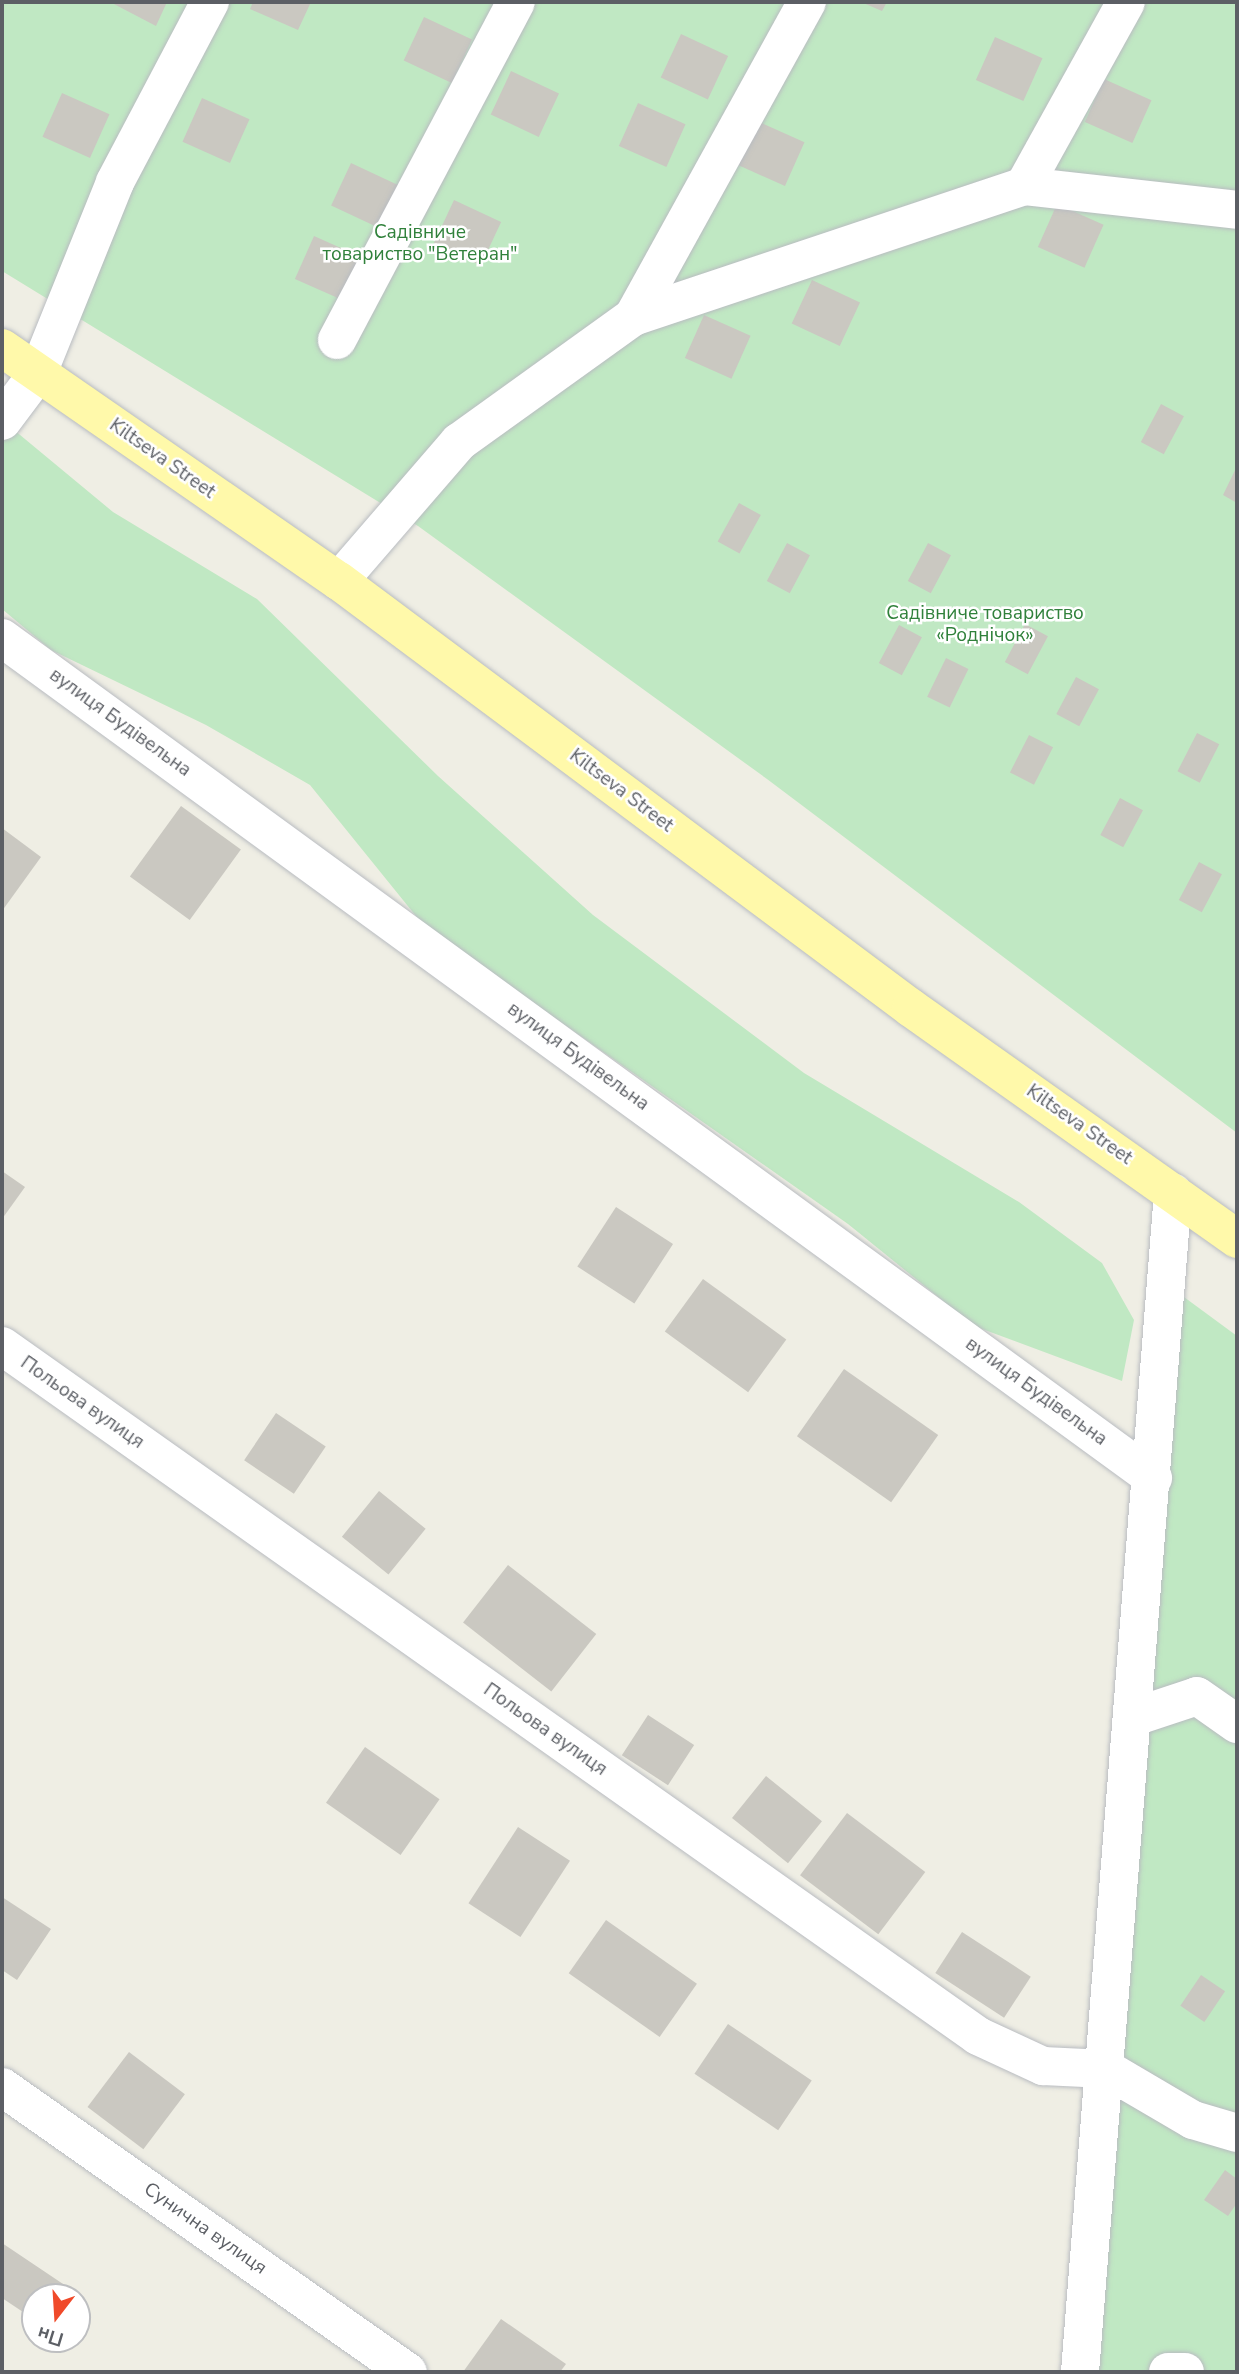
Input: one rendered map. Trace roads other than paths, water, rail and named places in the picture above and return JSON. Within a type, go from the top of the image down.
[{"type":"main road","name":"Kiltseva Street","points":[[2,348],[340,581],[911,1007],[1237,1240]]},
{"type":"street","points":[[2,421],[38,373],[115,182],[210,2]]},
{"type":"street","points":[[337,340],[516,2]]},
{"type":"street","points":[[633,317],[807,2]]},
{"type":"street","points":[[1024,186],[1126,2]]},
{"type":"street","points":[[340,581],[459,442],[633,317],[1024,186],[1237,210]]},
{"type":"street","name":"вулиця Будівельна","points":[[2,638],[1153,1478]]},
{"type":"street","points":[[1080,2372],[1153,1478],[1173,1193]]},
{"type":"street","name":"Польова вулиця","points":[[2,1346],[978,2036],[1043,2066],[1106,2070]]},
{"type":"street","points":[[1134,1717],[1197,1696],[1237,1724]]},
{"type":"street","points":[[1106,2070],[1193,2120],[1237,2133]]},
{"type":"street","name":"Сунична вулиця","points":[[2,2087],[408,2372]]},
{"type":"park label","name":"Садівниче товариство \"Ветеран\"","points":[[420,244]]},
{"type":"park label","name":"Садівниче товариство «Роднічок»","points":[[985,625]]}]
